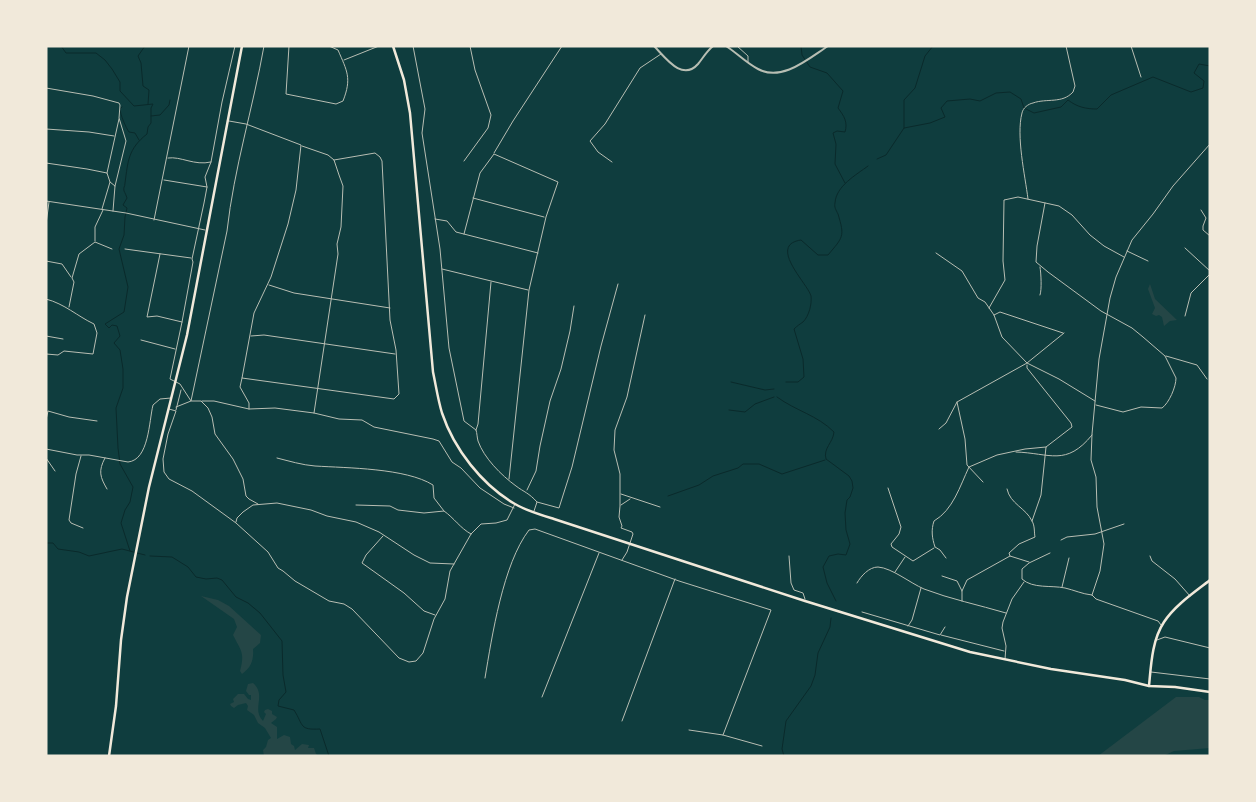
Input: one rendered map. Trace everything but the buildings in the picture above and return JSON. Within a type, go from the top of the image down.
[{"type":"main road","points":[[109,756],[116,706],[122,634],[138,543],[149,487],[191,316],[242,46]]},
{"type":"main road","points":[[393,46],[402,74],[410,113],[433,372],[442,413],[454,440],[468,462],[490,485],[515,504],[534,512],[805,602],[970,652],[1051,669],[1125,680],[1149,686],[1175,687],[1210,692]]},
{"type":"main road","points":[[1149,686],[1156,640],[1162,626],[1171,613],[1210,580]]},
{"type":"street","points":[[154,220],[189,46]]},
{"type":"street","points":[[191,401],[176,382],[170,379],[207,187],[206,177],[212,162],[222,102],[235,46]]},
{"type":"street","points":[[191,401],[227,231],[246,124],[254,101],[264,46]]},
{"type":"street","points":[[290,46],[286,94],[336,104],[343,101],[348,87],[349,74],[338,46]]},
{"type":"street","points":[[329,46],[338,50]]},
{"type":"street","points":[[343,60],[379,46]]},
{"type":"street","points":[[413,46],[424,96],[425,108],[422,133],[440,249],[449,348],[464,421],[476,430]]},
{"type":"street","points":[[464,161],[488,128],[491,115],[475,70],[470,46]]},
{"type":"street","points":[[464,234],[480,173],[562,46]]},
{"type":"street","points":[[654,46],[678,69],[687,71],[698,64],[713,46]]},
{"type":"street","points":[[726,46],[748,63],[767,73],[780,74],[828,46]]},
{"type":"street","points":[[737,46],[748,56],[748,63]]},
{"type":"street","points":[[1028,200],[1022,160],[1022,112],[1024,108],[1032,103],[1062,100],[1073,92],[1075,86],[1066,46]]},
{"type":"street","points":[[1131,46],[1141,76]]},
{"type":"street","points":[[612,162],[598,152],[590,141],[604,124],[640,68],[662,53]]},
{"type":"street","points":[[46,88],[114,100],[120,105],[107,173],[110,182],[114,186]]},
{"type":"street","points":[[113,212],[114,186],[126,141],[119,118]]},
{"type":"street","points":[[228,121],[246,124],[328,155],[334,160],[343,186],[341,226],[314,413]]},
{"type":"street","points":[[46,128],[114,136]]},
{"type":"street","points":[[1092,595],[1100,571],[1103,554],[1102,532],[1097,507],[1096,477],[1092,460],[1092,434],[1099,359],[1106,314],[1116,277],[1132,240],[1154,214],[1173,186],[1209,145]]},
{"type":"street","points":[[249,408],[249,402],[240,387],[254,313],[268,284],[288,224],[296,190],[301,146]]},
{"type":"street","points":[[242,378],[394,399],[399,394],[397,355],[390,320],[391,308],[382,161],[375,154],[334,160]]},
{"type":"street","points":[[494,154],[558,182],[554,189],[546,217],[529,290],[509,480]]},
{"type":"street","points":[[167,158],[172,157],[187,162],[212,162]]},
{"type":"street","points":[[46,163],[107,173]]},
{"type":"street","points":[[163,180],[207,187]]},
{"type":"street","points":[[95,242],[95,227],[110,182]]},
{"type":"street","points":[[989,308],[1005,280],[1003,261],[1004,200],[1018,197],[1059,206],[1072,215],[1090,235],[1104,246],[1125,257]]},
{"type":"street","points":[[473,198],[546,217]]},
{"type":"street","points":[[46,224],[48,201],[207,231]]},
{"type":"street","points":[[1045,203],[1036,262],[1106,314],[1132,328],[1165,356],[1172,366],[1176,382],[1165,406],[1162,408],[1141,406],[1123,412],[1095,405]]},
{"type":"street","points":[[1201,210],[1206,218],[1203,230],[1210,236]]},
{"type":"street","points":[[435,219],[447,220],[456,232],[538,253]]},
{"type":"street","points":[[95,242],[112,248]]},
{"type":"street","points":[[72,278],[79,254],[95,242]]},
{"type":"street","points":[[1185,248],[1210,273],[1191,293],[1185,316]]},
{"type":"street","points":[[125,249],[192,258]]},
{"type":"street","points":[[1127,251],[1148,261]]},
{"type":"street","points":[[936,253],[962,271],[978,298],[985,302],[994,315],[1002,338],[1027,363],[1059,379],[1095,401]]},
{"type":"street","points":[[160,254],[147,317],[182,322]]},
{"type":"street","points":[[46,261],[62,264],[74,282],[69,308]]},
{"type":"street","points":[[1040,266],[1042,289],[1040,295]]},
{"type":"street","points":[[441,269],[529,290]]},
{"type":"street","points":[[491,282],[483,380],[476,430],[478,441],[492,464],[517,487],[527,491],[537,502],[559,508],[572,467],[618,284]]},
{"type":"street","points":[[268,284],[294,293],[391,308]]},
{"type":"street","points":[[46,299],[69,308],[84,320],[94,324],[97,333],[93,354],[64,351],[58,355],[46,354]]},
{"type":"street","points":[[527,491],[536,471],[540,446],[570,331],[574,306]]},
{"type":"street","points":[[939,429],[946,423],[957,402],[1027,363],[1064,333],[1000,312],[994,315]]},
{"type":"street","points":[[622,560],[633,534],[621,528],[619,517],[620,474],[614,450],[614,430],[627,396],[644,315]]},
{"type":"street","points":[[250,336],[264,335],[397,355]]},
{"type":"street","points":[[46,336],[63,339]]},
{"type":"street","points":[[141,340],[176,349]]},
{"type":"street","points":[[1165,356],[1197,365],[1207,379]]},
{"type":"street","points":[[946,558],[935,547],[932,538],[932,527],[934,521],[950,508],[970,467],[997,455],[1046,447],[1072,427],[1071,423],[1027,368],[1027,363]]},
{"type":"street","points":[[181,388],[163,459],[164,472],[169,479],[192,491],[236,523],[268,552],[278,568],[322,598],[347,605],[362,617],[380,640],[402,660],[413,662],[422,656],[436,615],[445,599],[450,571],[471,534],[481,524],[507,520],[515,504]]},
{"type":"street","points":[[46,449],[134,461],[144,448],[152,408],[155,402],[172,398]]},
{"type":"street","points":[[176,407],[191,401],[214,401],[249,408],[270,407],[314,413],[339,419],[362,420],[374,427],[427,437],[439,441],[452,462],[461,468],[475,483],[504,504],[514,508]]},
{"type":"street","points":[[201,401],[208,408],[212,417],[215,434],[233,459],[243,479],[246,496],[258,504]]},
{"type":"street","points":[[957,402],[965,439],[968,465],[983,482]]},
{"type":"street","points":[[169,409],[176,411]]},
{"type":"street","points":[[46,420],[48,411],[69,417],[97,421]]},
{"type":"street","points":[[1013,452],[1062,456],[1084,445],[1092,434]]},
{"type":"street","points":[[1032,521],[1041,494],[1046,447]]},
{"type":"street","points":[[81,455],[69,520],[71,523],[83,528]]},
{"type":"street","points":[[46,458],[55,471]]},
{"type":"street","points":[[106,458],[99,471],[107,489]]},
{"type":"street","points":[[277,458],[313,466],[361,469],[419,478],[433,485],[434,498],[444,511],[463,530],[471,534]]},
{"type":"street","points":[[888,488],[901,526],[899,534],[891,544],[892,547],[913,561],[935,547]]},
{"type":"street","points":[[1007,489],[1010,500],[1028,515],[1032,521],[1035,537],[1015,546],[1009,553],[1010,556]]},
{"type":"street","points":[[620,493],[660,507]]},
{"type":"street","points":[[620,506],[631,498]]},
{"type":"street","points":[[534,512],[537,502]]},
{"type":"street","points":[[236,523],[237,518],[248,508],[258,504],[277,503],[356,522],[384,535],[430,563],[454,564]]},
{"type":"street","points":[[356,505],[390,506],[398,510],[424,513],[444,511]]},
{"type":"street","points":[[1061,540],[1067,537],[1102,532],[1124,524]]},
{"type":"street","points":[[485,678],[495,623],[513,559],[521,540],[529,530],[535,529],[675,579],[771,610],[723,734]]},
{"type":"street","points":[[384,535],[366,555],[362,563],[404,593],[424,612],[436,615]]},
{"type":"street","points":[[542,697],[600,552]]},
{"type":"street","points":[[1050,553],[1030,562],[1022,569],[1022,579],[1024,582],[1092,595],[1096,599],[1158,621],[1162,626]]},
{"type":"street","points":[[789,556],[791,583],[794,590],[803,592],[805,602]]},
{"type":"street","points":[[894,574],[906,556]]},
{"type":"street","points":[[962,600],[962,591],[967,580],[1010,556],[1030,562]]},
{"type":"street","points":[[1150,556],[1152,561],[1174,579],[1190,596]]},
{"type":"street","points":[[1062,588],[1069,558]]},
{"type":"street","points":[[857,583],[860,577],[871,568],[878,567],[921,587],[1006,613]]},
{"type":"street","points":[[942,576],[957,581],[962,591]]},
{"type":"street","points":[[622,721],[675,579]]},
{"type":"street","points":[[1005,660],[1005,635],[1002,628],[1006,613],[1016,591],[1024,582]]},
{"type":"street","points":[[908,626],[912,620],[921,587]]},
{"type":"street","points":[[862,612],[964,642],[1006,651]]},
{"type":"street","points":[[878,624],[881,618]]},
{"type":"street","points":[[940,635],[945,627]]},
{"type":"street","points":[[1156,640],[1165,637],[1210,648]]},
{"type":"street","points":[[1150,672],[1210,679]]},
{"type":"street","points":[[689,730],[723,734],[762,746]]},
{"type":"shaded area","points":[[1150,284],[1155,299],[1177,320],[1170,321],[1164,326],[1162,317],[1152,314],[1155,308],[1148,289]]},
{"type":"shaded area","points":[[201,596],[218,600],[229,606],[261,635],[260,643],[253,649],[251,663],[242,674],[240,671],[241,652],[233,635],[237,627],[234,619]]},
{"type":"shaded area","points":[[253,683],[259,692],[258,712],[263,721],[266,714],[264,712],[268,709],[277,717],[271,723],[277,727],[277,739],[284,735],[290,737],[291,744],[295,750],[302,744],[309,745],[308,748],[314,748],[319,756],[264,756],[263,750],[271,738],[265,728],[247,710],[248,706],[246,703],[234,708],[230,704],[234,702],[233,699],[238,694],[244,694],[251,700],[251,695],[246,691],[248,684]]},
{"type":"shaded area","points":[[1176,697],[1199,697],[1210,700],[1210,748],[1174,751],[1163,756],[1098,756]]},
{"type":"waterway","points":[[61,46],[66,53],[96,53],[112,69],[120,82],[120,91],[134,106],[153,104],[151,108],[151,123],[147,134],[132,150],[124,189],[127,198],[123,205],[127,208],[124,235],[119,249],[128,287],[124,312],[105,324],[109,328],[112,325],[117,326],[120,336],[114,343],[120,350],[123,369],[123,388],[116,408],[118,448],[120,464],[133,487],[130,502],[121,523],[130,551]]},
{"type":"waterway","points":[[145,46],[138,56],[141,63],[143,86],[149,90],[148,104]]},
{"type":"waterway","points":[[801,46],[802,55],[810,67],[827,73],[843,91],[838,108],[845,119],[845,132],[837,131],[833,133],[836,144],[835,164],[845,183]]},
{"type":"waterway","points":[[904,128],[904,100],[915,88],[925,56],[933,46]]},
{"type":"waterway","points":[[877,159],[886,155],[904,128],[930,123],[945,117],[941,108],[947,101],[970,99],[980,101],[996,93],[1010,92],[1021,99],[1024,108],[1034,113],[1061,107],[1068,100],[1082,107],[1097,109],[1111,95],[1153,77],[1191,92],[1203,88],[1204,81],[1194,73],[1199,64],[1210,66]]},
{"type":"waterway","points":[[151,116],[160,115],[169,105],[170,100]]},
{"type":"waterway","points":[[122,107],[120,111],[126,127],[129,132],[135,133],[139,140]]},
{"type":"waterway","points":[[786,382],[798,382],[804,377],[803,359],[794,329],[807,317],[811,299],[808,290],[788,257],[788,249],[792,243],[801,240],[818,255],[828,255],[840,240],[842,232],[835,208],[836,197],[847,182],[868,166]]},
{"type":"waterway","points":[[731,382],[765,390],[774,389]]},
{"type":"waterway","points":[[729,410],[745,412],[755,404],[774,397]]},
{"type":"waterway","points":[[777,397],[821,421],[834,432],[825,455],[826,459],[849,476],[852,481],[853,488],[847,500],[845,513],[846,530],[850,544],[846,555],[829,556],[823,567],[827,583],[836,601]]},
{"type":"waterway","points":[[668,496],[699,485],[713,476],[738,468],[743,464],[759,464],[782,474],[825,460]]},
{"type":"waterway","points":[[46,543],[53,543],[58,549],[79,552],[89,556],[122,549],[145,555]]},
{"type":"waterway","points":[[150,556],[172,557],[188,567],[196,577],[222,580],[236,597],[248,603],[260,613],[282,641],[283,675],[286,692],[279,700],[278,706],[294,710],[305,728],[320,729],[329,756]]},
{"type":"waterway","points":[[784,756],[782,749],[786,721],[811,686],[815,675],[818,653],[830,627],[831,618]]}]
